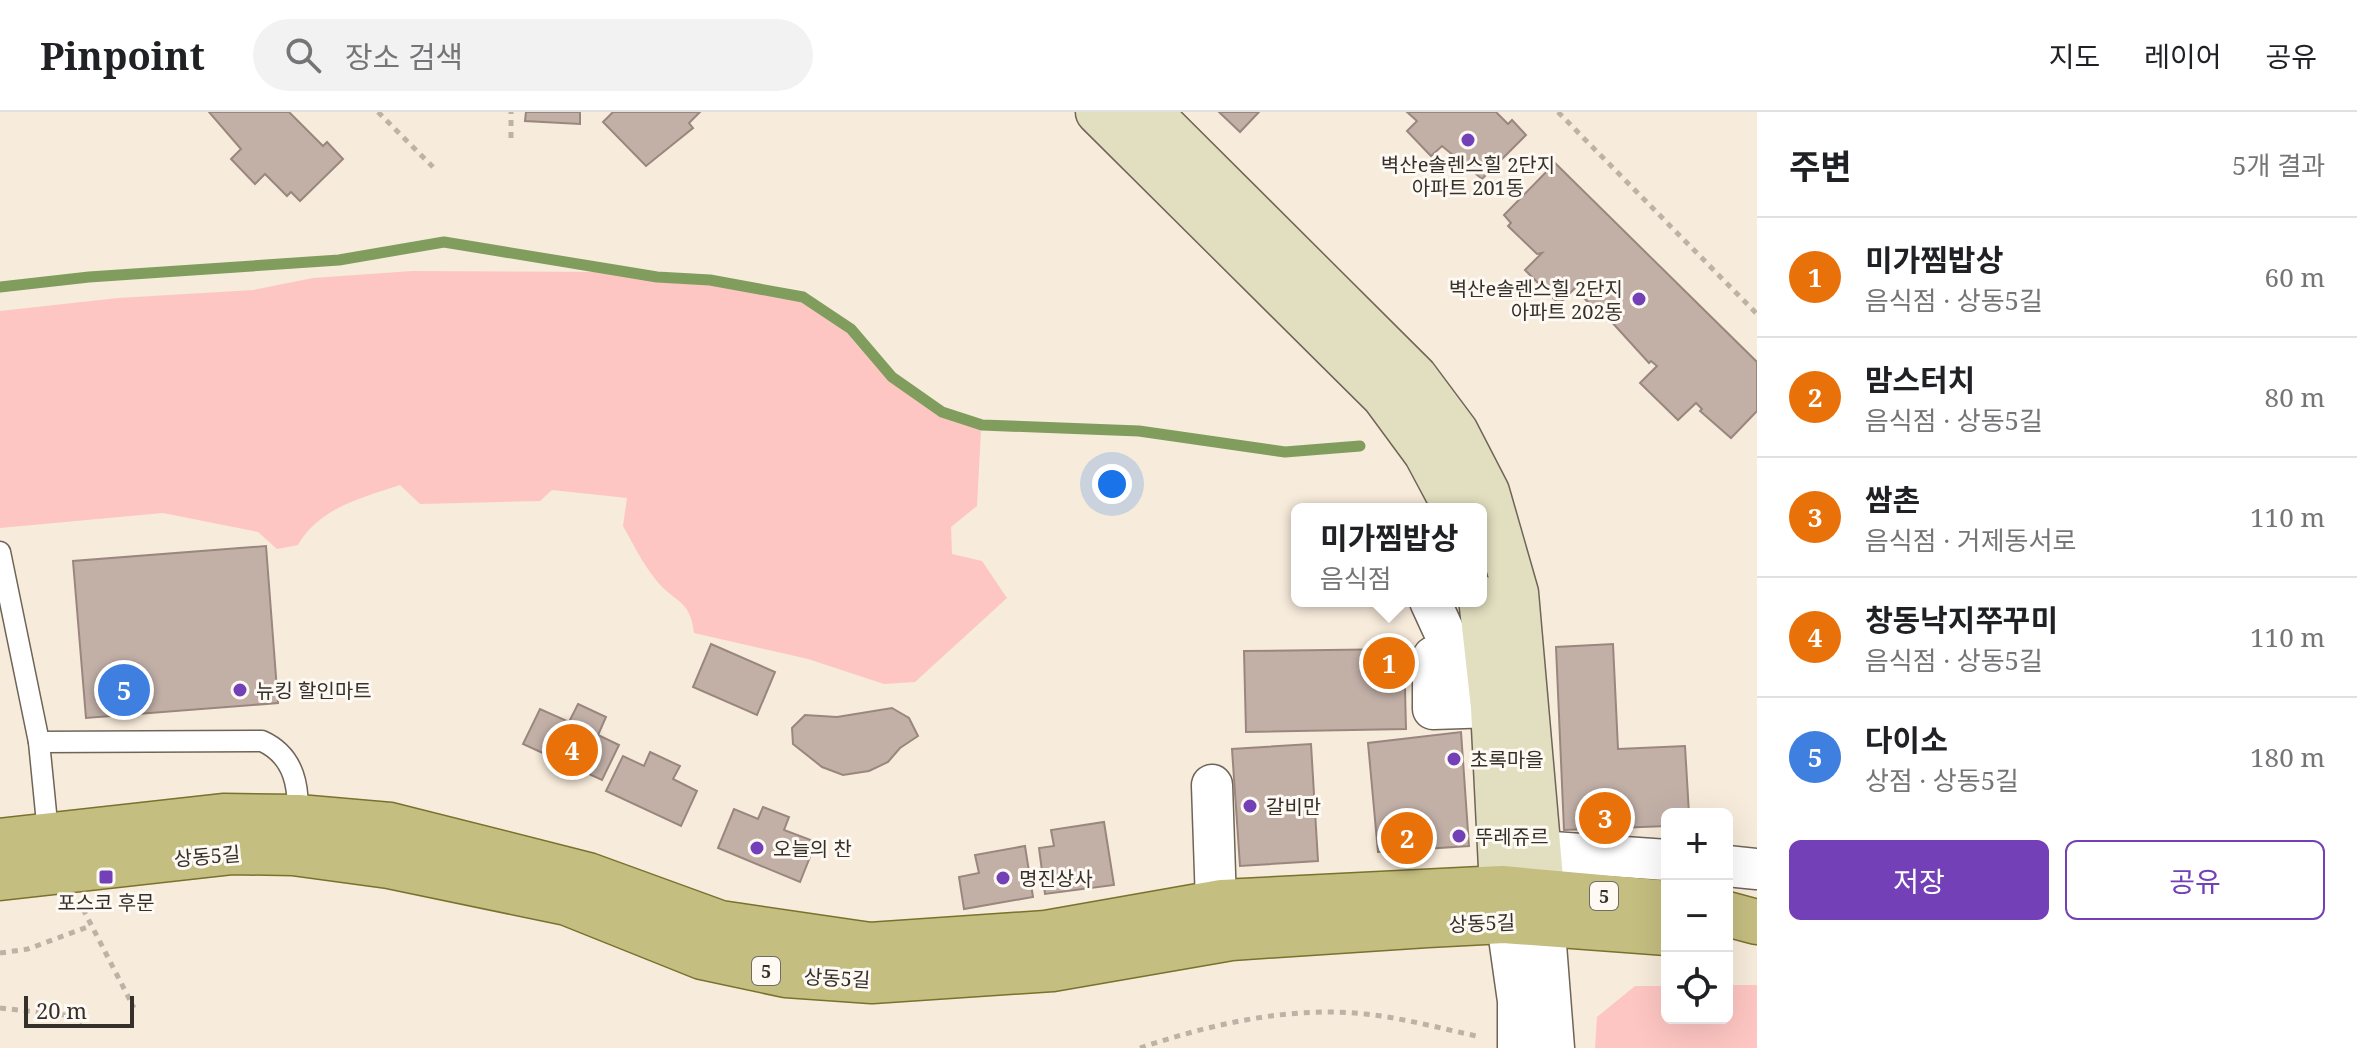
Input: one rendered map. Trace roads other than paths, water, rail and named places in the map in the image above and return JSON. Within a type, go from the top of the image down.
[{"type":"main road","name":"상동5길","points":[[0,841],[48,833],[223,816],[296,835],[389,866],[567,903],[702,957],[786,975],[872,981],[1052,969],[1231,938],[1526,895]]},
{"type":"main road","name":"상동5길","points":[[0,878],[233,852],[296,835],[390,825],[588,875],[720,923],[870,945],[1046,933],[1216,903],[1526,895]]},
{"type":"main road","name":"5","points":[[1526,895],[1661,903]]},
{"type":"main road","name":"5","points":[[1526,895],[1661,931]]},
{"type":"main road","points":[[1733,916],[1757,922]]},
{"type":"main road","points":[[1733,943],[1757,948]]},
{"type":"street","points":[[1098,112],[1384,396],[1426,453],[1453,503]]},
{"type":"street","points":[[1149,112],[1415,377],[1456,432],[1487,492],[1516,593],[1526,895],[1518,1001],[1502,1043]]},
{"type":"street","points":[[1433,607],[1463,673],[1433,657],[1433,709],[1493,707]]},
{"type":"street","points":[[1482,607],[1493,707],[1554,1048]]},
{"type":"street","points":[[1212,785],[1216,903]]},
{"type":"street","points":[[1526,895],[1661,861]]},
{"type":"street","points":[[1733,867],[1757,869]]},
{"type":"lane","points":[[0,552],[39,742],[48,833]]},
{"type":"lane","points":[[39,742],[262,741],[275,747],[291,766],[296,835]]},
{"type":"waterway","points":[[0,287],[89,277],[339,260],[444,242],[657,277],[710,280],[803,297],[851,329],[892,377],[942,412],[982,425],[1139,431],[1285,452],[1360,446]]},
{"type":"place","name":"벽산e솔렌스힐 2단지 아파트 201동","points":[[1468,140]]},
{"type":"place","name":"벽산e솔렌스힐 2단지 아파트 202동","points":[[1639,299]]},
{"type":"place","name":"미가찜밥상","points":[[1389,663]]},
{"type":"place","name":"다이소","points":[[124,690]]},
{"type":"place","name":"뉴킹 할인마트","points":[[240,690]]},
{"type":"place","name":"창동낙지쭈꾸미","points":[[572,750]]},
{"type":"place","name":"초록마을","points":[[1454,759]]},
{"type":"place","name":"갈비만","points":[[1250,806]]},
{"type":"place","name":"쌈촌","points":[[1605,818]]},
{"type":"place","name":"뚜레쥬르","points":[[1459,836]]},
{"type":"place","name":"맘스터치","points":[[1407,838]]},
{"type":"place","name":"오늘의 찬","points":[[757,848]]},
{"type":"place","name":"포스코 후문","points":[[106,877]]},
{"type":"place","name":"명진상사","points":[[1003,878]]}]
